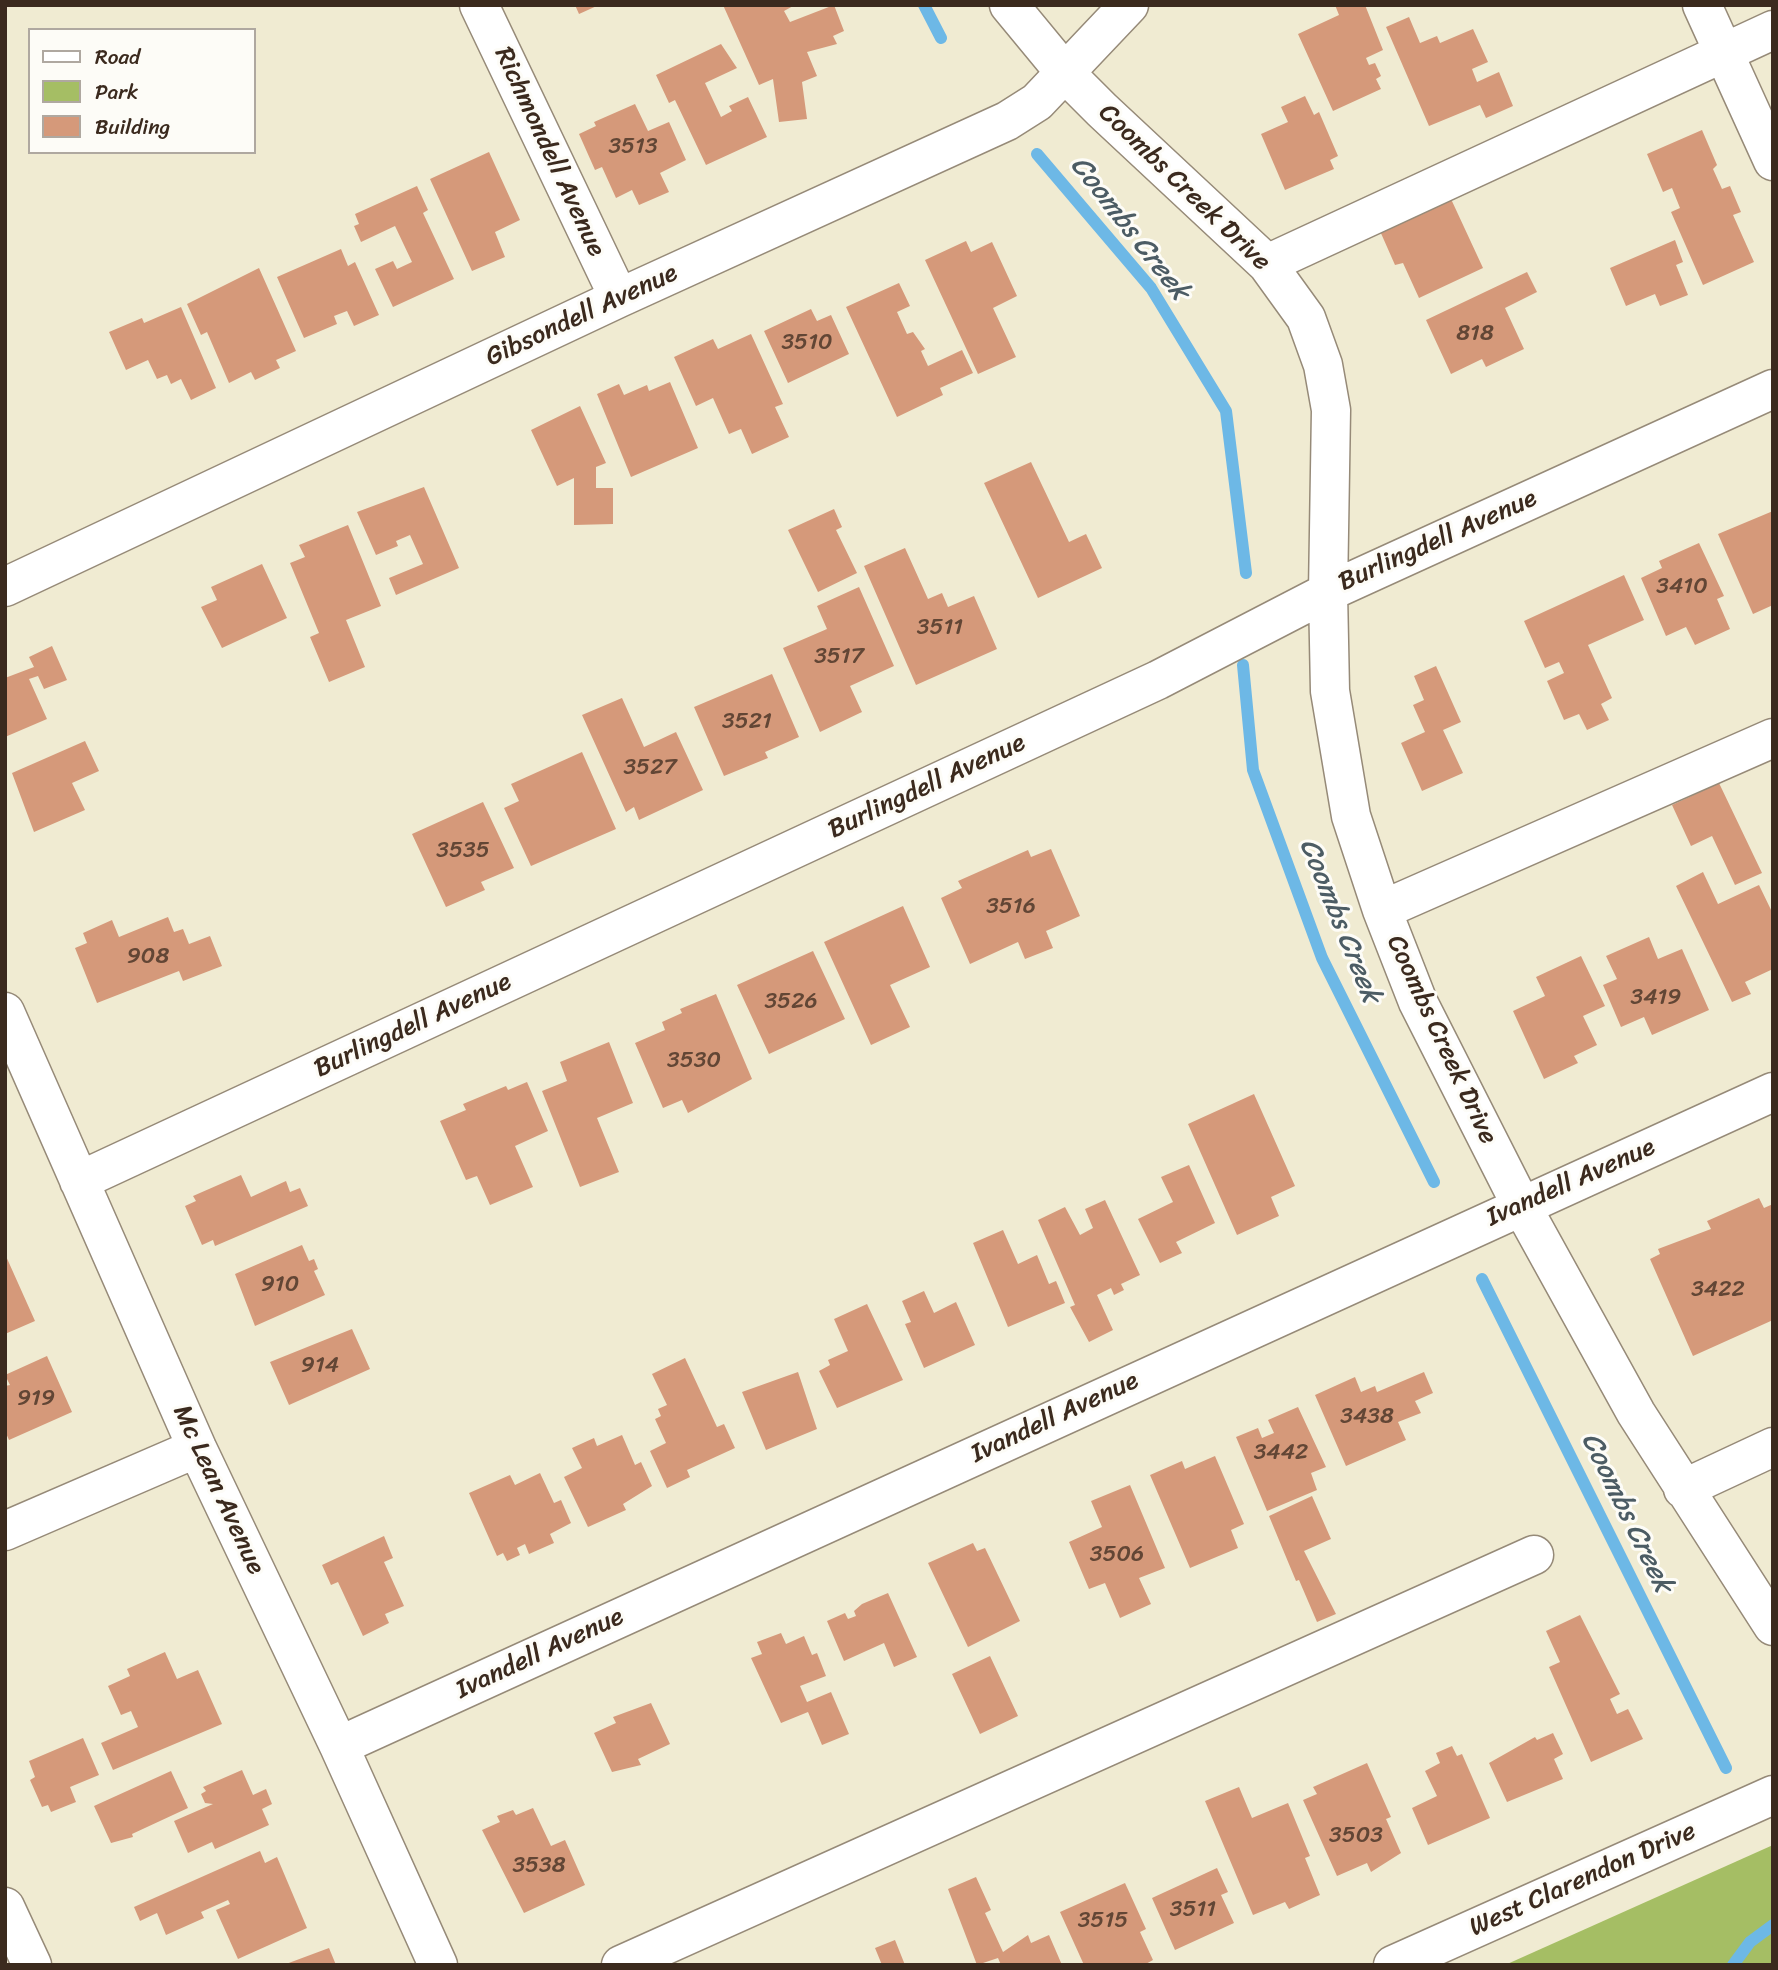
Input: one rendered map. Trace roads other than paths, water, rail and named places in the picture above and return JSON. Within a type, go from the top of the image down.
[{"type":"street","name":"Richmondell Avenue","points":[[479,5],[619,298]]},
{"type":"street","name":"Coombs Creek Drive","points":[[1009,5],[1066,74],[1267,264],[1306,318],[1322,365],[1329,399],[1330,691],[1351,816],[1382,910],[1418,1002],[1521,1205],[1636,1413],[1773,1626]]},
{"type":"street","name":"Gibsondell Avenue","points":[[5,587],[619,298],[1007,121],[1037,102],[1129,5]]},
{"type":"street","points":[[1702,5],[1773,161]]},
{"type":"street","points":[[1267,264],[1773,30]]},
{"type":"street","name":"Burlingdell Avenue","points":[[79,1181],[1158,680],[1328,592],[1773,389]]},
{"type":"street","points":[[1382,910],[1773,738]]},
{"type":"street","name":"Mc Lean Avenue","points":[[5,1012],[197,1448],[339,1746],[438,1965]]},
{"type":"street","name":"Ivandell Avenue","points":[[339,1746],[1773,1092]]},
{"type":"street","points":[[1684,1489],[1773,1447]]},
{"type":"street","points":[[5,1531],[197,1448]]},
{"type":"street","points":[[621,1965],[1534,1555]]},
{"type":"street","name":"West Clarendon Drive","points":[[1393,1965],[1773,1795]]},
{"type":"street","points":[[5,1907],[32,1965]]},
{"type":"waterway","name":"Coombs Creek","points":[[924,5],[941,38]]},
{"type":"waterway","name":"Coombs Creek","points":[[1037,154],[1151,288],[1226,411],[1246,573]]},
{"type":"waterway","name":"Coombs Creek","points":[[1243,665],[1253,770],[1322,958],[1434,1182]]},
{"type":"waterway","name":"Coombs Creek","points":[[1482,1279],[1726,1768]]},
{"type":"waterway","name":"Coombs Creek","points":[[1733,1965],[1750,1942],[1773,1925]]}]
